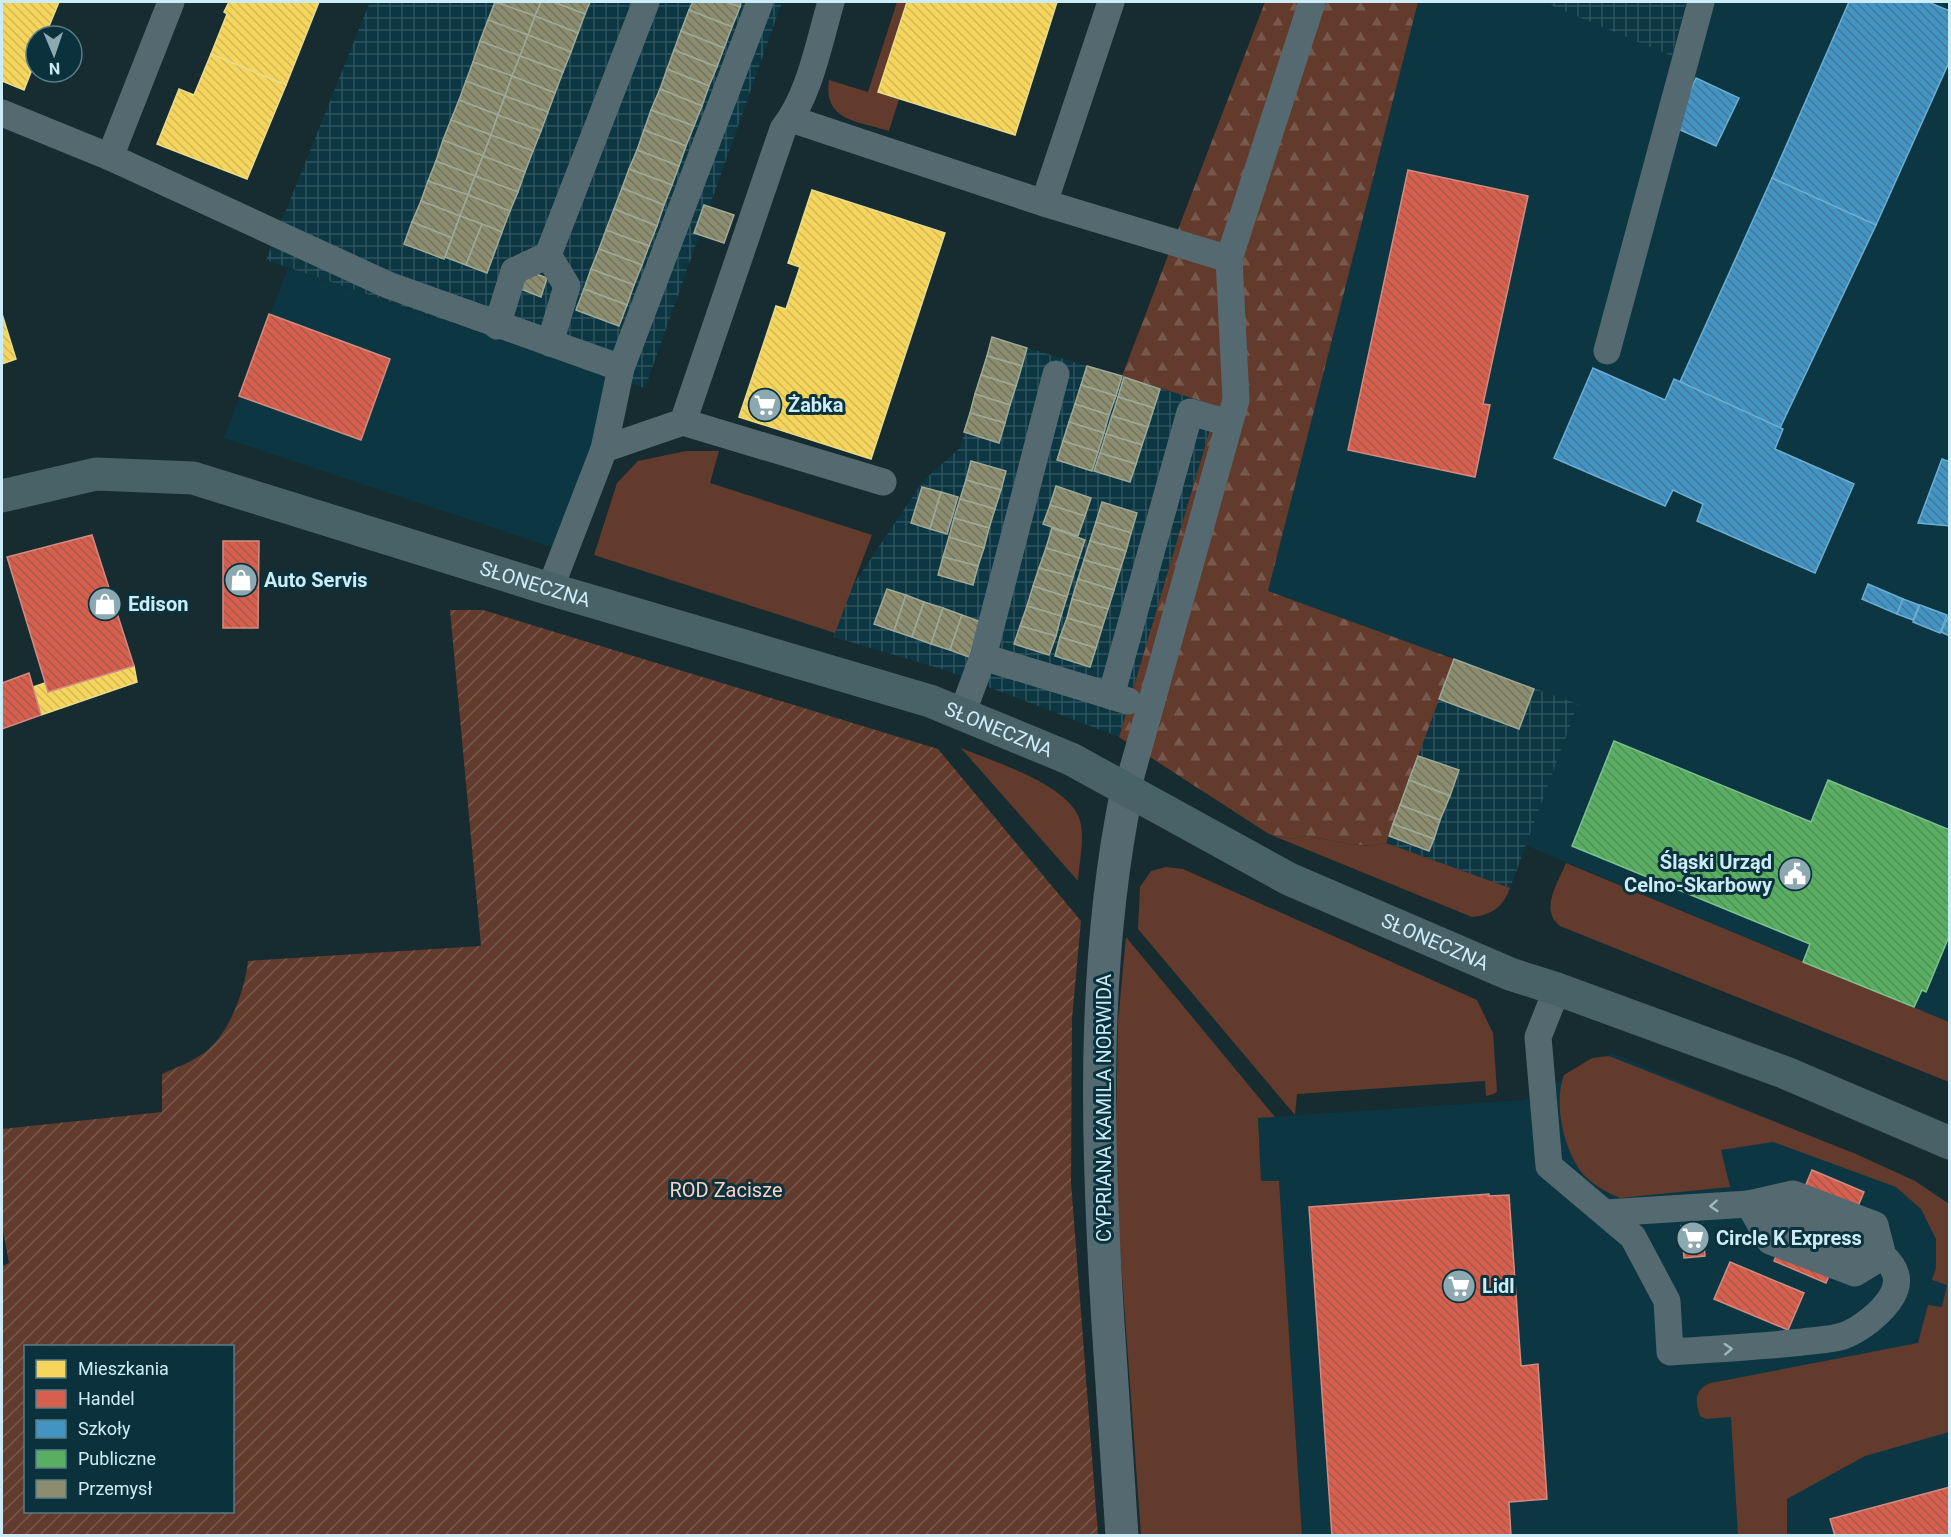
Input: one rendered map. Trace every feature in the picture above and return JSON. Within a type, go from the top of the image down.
[{"type":"street","name":"SŁONECZNA","points":[[2,496],[96,474],[193,478],[550,589],[930,701],[1071,759],[1289,879],[1510,974],[1786,1073],[1950,1143]]},
{"type":"street","name":"CYPRIANA KAMILA NORWIDA","points":[[1122,1536],[1100,1188],[1101,1021],[1113,859],[1127,790]]},
{"type":"lane","points":[[110,157],[171,2]]},
{"type":"lane","points":[[497,326],[514,271],[548,255],[646,2]]},
{"type":"lane","points":[[550,589],[604,449],[621,368],[760,2]]},
{"type":"lane","points":[[683,422],[783,129],[791,119],[805,84],[831,2]]},
{"type":"lane","points":[[1044,203],[1111,2]]},
{"type":"lane","points":[[1127,790],[1236,400],[1229,259],[1312,2]]},
{"type":"lane","points":[[1607,351],[1701,2]]},
{"type":"lane","points":[[2,113],[110,157],[388,285],[497,326],[621,368]]},
{"type":"lane","points":[[791,119],[1044,203],[1229,259]]},
{"type":"lane","points":[[548,255],[567,286],[550,343]]},
{"type":"lane","points":[[962,714],[982,657],[1056,374]]},
{"type":"lane","points":[[1111,696],[1190,412],[1229,423]]},
{"type":"lane","points":[[604,449],[683,422],[883,482]]},
{"type":"lane","points":[[982,657],[1150,708]]},
{"type":"lane","points":[[1557,989],[1538,1036],[1549,1166],[1633,1238],[1667,1301],[1670,1352],[1767,1346],[1842,1336],[1854,1331],[1884,1306],[1895,1290],[1898,1279],[1893,1265],[1884,1256],[1749,1204],[1605,1213]]},
{"type":"shaded area","points":[[370,2],[782,2],[645,388],[266,260]]},
{"type":"shaded area","points":[[1418,2],[1543,2],[1672,55],[1686,2],[1949,2],[1949,1022],[1525,845],[1578,704],[1268,591]]},
{"type":"shaded area","points":[[1543,2],[1686,2],[1672,56]]},
{"type":"shaded area","points":[[288,268],[620,380],[557,549],[224,438]]},
{"type":"shaded area","points":[[992,337],[1217,406],[1119,737],[942,669],[834,637],[849,591],[924,480],[960,448]]},
{"type":"shaded area","points":[[1454,659],[1578,704],[1510,888],[1386,843]]},
{"type":"shaded area","points":[[1612,1053],[1915,1180],[1949,1203],[1949,1535],[1302,1535],[1279,1181],[1261,1181],[1258,1118],[1524,1100]]},
{"type":"green space","points":[[897,2],[907,2],[878,91],[899,99],[889,131],[855,121],[837,112],[831,104],[829,80],[868,92]]},
{"type":"green space","points":[[1265,2],[1418,2],[1268,591],[1454,659],[1386,843],[1371,846],[1308,836],[1291,839],[1269,834],[1119,737],[1217,406],[1122,376]]},
{"type":"green space","points":[[686,451],[719,451],[710,483],[872,535],[835,633],[594,555],[617,483],[638,461]]},
{"type":"green space","name":"ROD Zacisze","points":[[450,610],[483,610],[938,749],[1081,921],[1072,1019],[1071,1182],[1098,1535],[2,1535],[2,1266],[9,1263],[2,1226],[2,1129],[162,1112],[162,1074],[201,1055],[219,1037],[234,1013],[248,961],[481,946]]},
{"type":"green space","points":[[961,748],[1032,777],[1065,798],[1076,811],[1081,825],[1082,846],[1078,881]]},
{"type":"green space","points":[[1269,834],[1291,839],[1308,836],[1370,846],[1386,843],[1510,888],[1496,909],[1472,917]]},
{"type":"green space","points":[[1566,863],[1949,1022],[1949,1082],[1560,926],[1554,920],[1551,904],[1552,896]]},
{"type":"green space","points":[[1166,867],[1183,869],[1477,1000],[1493,1033],[1497,1091],[1486,1096],[1485,1081],[1297,1094],[1295,1115],[1138,929],[1140,887],[1151,871]]},
{"type":"green space","points":[[1126,937],[1275,1117],[1258,1118],[1261,1181],[1279,1181],[1302,1535],[1141,1535],[1115,1179],[1118,1022]]},
{"type":"green space","points":[[1609,1056],[1856,1154],[1915,1181],[1949,1204],[1949,1432],[1865,1456],[1787,1499],[1787,1535],[1738,1535],[1731,1417],[1706,1419],[1700,1416],[1697,1405],[1699,1392],[1711,1383],[1918,1343],[1928,1305],[1942,1307],[1947,1285],[1932,1280],[1936,1268],[1936,1239],[1921,1209],[1896,1187],[1773,1142],[1721,1150],[1730,1187],[1620,1198],[1605,1191],[1584,1175],[1571,1154],[1562,1127],[1560,1100],[1564,1075],[1592,1058]]},
{"type":"building: Mieszkania","points":[[2,2],[59,2],[50,24],[24,24],[24,84],[26,84],[24,90],[2,81]]},
{"type":"building: Mieszkania","points":[[229,2],[319,2],[286,85],[211,54],[227,14],[224,12]]},
{"type":"building: Mieszkania","points":[[907,2],[1057,2],[1015,135],[878,92]]},
{"type":"building: Mieszkania","points":[[211,54],[286,85],[247,179],[157,144],[179,89],[194,95]]},
{"type":"building: Mieszkania","points":[[812,190],[945,233],[871,459],[739,417],[776,306],[786,309],[800,267],[788,263]]},
{"type":"building: Mieszkania","points":[[2,314],[16,359],[2,364]]},
{"type":"building: Mieszkania","points":[[134,666],[137,682],[41,715],[33,687],[45,683],[48,692]]},
{"type":"building: Handel","points":[[1408,170],[1528,196],[1483,404],[1490,405],[1475,477],[1348,450]]},
{"type":"building: Handel","points":[[269,314],[390,359],[361,440],[239,396]]},
{"type":"building: Handel","points":[[92,535],[134,666],[48,692],[7,557]]},
{"type":"building: Handel","points":[[223,541],[259,541],[258,628],[223,628]]},
{"type":"building: Handel","points":[[29,673],[41,715],[2,729],[2,683]]},
{"type":"building: Handel","points":[[1812,1170],[1864,1192],[1826,1283],[1774,1261]]},
{"type":"building: Handel","points":[[1489,1194],[1489,1196],[1509,1195],[1521,1366],[1538,1364],[1547,1499],[1509,1502],[1511,1536],[1332,1536],[1309,1207]]},
{"type":"building: Handel","points":[[1702,1224],[1705,1256],[1684,1258],[1681,1226]]},
{"type":"building: Handel","points":[[1730,1262],[1804,1293],[1788,1330],[1714,1299]]},
{"type":"building: Handel","points":[[1950,1487],[1950,1536],[1835,1536],[1830,1519]]},
{"type":"building: Szkoły","points":[[1849,2],[1928,2],[1950,11],[1950,60],[1876,225],[1772,178]]},
{"type":"building: Szkoły","points":[[1696,78],[1739,98],[1716,146],[1674,127]]},
{"type":"building: Szkoły","points":[[1772,178],[1876,225],[1780,428],[1680,382]]},
{"type":"building: Szkoły","points":[[1593,368],[1665,400],[1674,379],[1783,429],[1775,449],[1854,484],[1815,573],[1697,521],[1703,504],[1673,490],[1665,506],[1554,458]]},
{"type":"building: Szkoły","points":[[1942,459],[1950,462],[1950,526],[1918,523]]},
{"type":"building: Szkoły","points":[[1868,584],[1903,599],[1897,614],[1862,599]]},
{"type":"building: Szkoły","points":[[1903,599],[1919,605],[1913,620],[1897,614]]},
{"type":"building: Szkoły","points":[[1920,605],[1947,615],[1940,633],[1913,622]]},
{"type":"building: Szkoły","points":[[1948,617],[1950,618],[1950,636],[1941,632]]},
{"type":"building: Publiczne","name":"Śląski Urząd Celno-Skarbowy","points":[[1614,741],[1811,822],[1828,780],[1950,830],[1950,934],[1926,992],[1922,990],[1914,1007],[1803,962],[1810,944],[1572,846]]},
{"type":"building: Przemysł","points":[[495,2],[541,2],[535,16]]},
{"type":"building: Przemysł","points":[[495,2],[535,16],[528,35],[488,20]]},
{"type":"building: Przemysł","points":[[541,2],[554,2],[585,14],[578,33],[535,16]]},
{"type":"building: Przemysł","points":[[554,2],[590,2],[585,14]]},
{"type":"building: Przemysł","points":[[693,2],[727,2],[740,7],[732,27],[689,10]]},
{"type":"building: Przemysł","points":[[727,2],[741,2],[740,7]]},
{"type":"building: Przemysł","points":[[689,10],[732,27],[724,48],[681,31]]},
{"type":"building: Przemysł","points":[[535,16],[578,33],[571,52],[528,35]]},
{"type":"building: Przemysł","points":[[488,20],[528,35],[520,56],[480,41]]},
{"type":"building: Przemysł","points":[[681,31],[724,48],[717,67],[674,50]]},
{"type":"building: Przemysł","points":[[528,35],[571,52],[563,72],[520,56]]},
{"type":"building: Przemysł","points":[[480,41],[520,56],[512,76],[473,62]]},
{"type":"building: Przemysł","points":[[674,50],[717,67],[709,86],[667,69]]},
{"type":"building: Przemysł","points":[[520,56],[563,72],[555,93],[512,76]]},
{"type":"building: Przemysł","points":[[473,62],[512,76],[505,96],[466,81]]},
{"type":"building: Przemysł","points":[[667,69],[709,86],[702,106],[660,89]]},
{"type":"building: Przemysł","points":[[512,76],[555,93],[548,112],[505,96]]},
{"type":"building: Przemysł","points":[[466,81],[505,96],[498,115],[459,100]]},
{"type":"building: Przemysł","points":[[660,89],[702,106],[694,126],[651,110]]},
{"type":"building: Przemysł","points":[[505,96],[548,112],[541,131],[498,115]]},
{"type":"building: Przemysł","points":[[459,100],[498,115],[491,135],[451,120]]},
{"type":"building: Przemysł","points":[[651,110],[694,126],[686,146],[644,130]]},
{"type":"building: Przemysł","points":[[498,115],[541,131],[533,151],[491,135]]},
{"type":"building: Przemysł","points":[[451,120],[491,135],[483,156],[443,140]]},
{"type":"building: Przemysł","points":[[644,130],[686,146],[679,166],[637,150]]},
{"type":"building: Przemysł","points":[[491,135],[533,151],[525,172],[483,156]]},
{"type":"building: Przemysł","points":[[443,140],[483,156],[475,176],[436,161]]},
{"type":"building: Przemysł","points":[[637,150],[679,166],[672,185],[629,169]]},
{"type":"building: Przemysł","points":[[483,156],[525,172],[518,192],[475,176]]},
{"type":"building: Przemysł","points":[[436,161],[475,176],[468,195],[428,181]]},
{"type":"building: Przemysł","points":[[629,169],[672,185],[664,205],[622,188]]},
{"type":"building: Przemysł","points":[[475,176],[518,192],[510,211],[468,195]]},
{"type":"building: Przemysł","points":[[428,181],[468,195],[460,216],[421,201]]},
{"type":"building: Przemysł","points":[[622,188],[664,205],[657,226],[614,209]]},
{"type":"building: Przemysł","points":[[468,195],[510,211],[502,232],[460,216]]},
{"type":"building: Przemysł","points":[[421,201],[460,216],[452,238],[412,222]]},
{"type":"building: Przemysł","points":[[704,205],[734,215],[724,243],[694,233]]},
{"type":"building: Przemysł","points":[[614,209],[657,226],[649,246],[606,230]]},
{"type":"building: Przemysł","points":[[460,216],[482,224],[466,265],[445,257]]},
{"type":"building: Przemysł","points":[[412,222],[452,238],[444,259],[404,244]]},
{"type":"building: Przemysł","points":[[482,224],[502,232],[487,273],[466,265]]},
{"type":"building: Przemysł","points":[[606,230],[649,246],[642,265],[599,249]]},
{"type":"building: Przemysł","points":[[599,249],[642,265],[634,285],[591,269]]},
{"type":"building: Przemysł","points":[[591,269],[634,285],[627,305],[584,289]]},
{"type":"building: Przemysł","points":[[528,271],[547,278],[541,297],[521,289]]},
{"type":"building: Przemysł","points":[[584,289],[627,305],[619,326],[576,310]]},
{"type":"building: Przemysł","points":[[992,337],[1027,348],[1022,366],[987,356]]},
{"type":"building: Przemysł","points":[[987,356],[1022,366],[1016,386],[981,375]]},
{"type":"building: Przemysł","points":[[1087,366],[1122,376],[1116,396],[1081,385]]},
{"type":"building: Przemysł","points":[[981,375],[1016,386],[1010,405],[975,394]]},
{"type":"building: Przemysł","points":[[1124,377],[1160,389],[1154,408],[1118,397]]},
{"type":"building: Przemysł","points":[[1081,385],[1116,396],[1109,415],[1075,404]]},
{"type":"building: Przemysł","points":[[975,394],[1010,405],[1005,423],[970,413]]},
{"type":"building: Przemysł","points":[[1118,397],[1154,408],[1148,427],[1112,416]]},
{"type":"building: Przemysł","points":[[1075,404],[1109,415],[1104,433],[1069,422]]},
{"type":"building: Przemysł","points":[[970,413],[1005,423],[999,443],[964,432]]},
{"type":"building: Przemysł","points":[[1112,416],[1148,427],[1142,445],[1106,434]]},
{"type":"building: Przemysł","points":[[1069,422],[1104,433],[1098,452],[1063,441]]},
{"type":"building: Przemysł","points":[[1106,434],[1142,445],[1136,464],[1100,453]]},
{"type":"building: Przemysł","points":[[1063,441],[1098,452],[1092,471],[1057,460]]},
{"type":"building: Przemysł","points":[[1100,453],[1136,464],[1130,482],[1094,471]]},
{"type":"building: Przemysł","points":[[971,461],[1006,471],[1001,490],[966,480]]},
{"type":"building: Przemysł","points":[[966,480],[1001,490],[995,509],[960,499]]},
{"type":"building: Przemysł","points":[[1056,486],[1091,498],[1085,516],[1050,505]]},
{"type":"building: Przemysł","points":[[922,487],[941,492],[930,529],[911,523]]},
{"type":"building: Przemysł","points":[[941,492],[958,497],[947,534],[930,529]]},
{"type":"building: Przemysł","points":[[960,499],[995,509],[989,528],[954,518]]},
{"type":"building: Przemysł","points":[[1102,502],[1137,513],[1131,533],[1096,522]]},
{"type":"building: Przemysł","points":[[1050,505],[1085,516],[1078,536],[1043,524]]},
{"type":"building: Przemysł","points":[[954,518],[989,528],[984,548],[949,537]]},
{"type":"building: Przemysł","points":[[1096,522],[1131,533],[1126,551],[1090,541]]},
{"type":"building: Przemysł","points":[[1052,528],[1085,540],[1079,558],[1046,548]]},
{"type":"building: Przemysł","points":[[949,537],[984,548],[978,566],[943,557]]},
{"type":"building: Przemysł","points":[[1090,541],[1126,551],[1120,570],[1084,560]]},
{"type":"building: Przemysł","points":[[1046,548],[1079,558],[1073,577],[1039,568]]},
{"type":"building: Przemysł","points":[[943,557],[978,566],[973,585],[938,575]]},
{"type":"building: Przemysł","points":[[1084,560],[1120,570],[1114,590],[1078,579]]},
{"type":"building: Przemysł","points":[[1039,568],[1073,577],[1067,597],[1033,586]]},
{"type":"building: Przemysł","points":[[1078,579],[1114,590],[1108,609],[1072,599]]},
{"type":"building: Przemysł","points":[[1033,586],[1067,597],[1061,616],[1027,606]]},
{"type":"building: Przemysł","points":[[887,589],[906,595],[894,631],[874,624]]},
{"type":"building: Przemysł","points":[[906,595],[924,602],[912,637],[894,631]]},
{"type":"building: Przemysł","points":[[1072,599],[1108,609],[1102,628],[1067,618]]},
{"type":"building: Przemysł","points":[[924,602],[943,608],[931,644],[912,637]]},
{"type":"building: Przemysł","points":[[1027,606],[1061,616],[1056,636],[1020,626]]},
{"type":"building: Przemysł","points":[[943,608],[962,615],[950,650],[931,644]]},
{"type":"building: Przemysł","points":[[962,615],[981,622],[969,657],[950,650]]},
{"type":"building: Przemysł","points":[[1067,618],[1102,628],[1096,648],[1060,637]]},
{"type":"building: Przemysł","points":[[1020,626],[1056,636],[1049,655],[1014,644]]},
{"type":"building: Przemysł","points":[[1060,637],[1096,648],[1090,667],[1055,656]]},
{"type":"building: Przemysł","points":[[1454,659],[1534,689],[1519,729],[1439,699]]},
{"type":"building: Przemysł","points":[[1418,756],[1459,770],[1450,796],[1409,780]]},
{"type":"building: Przemysł","points":[[1409,780],[1450,796],[1440,820],[1400,805]]},
{"type":"building: Przemysł","points":[[1400,805],[1440,820],[1434,839],[1393,824]]},
{"type":"building: Przemysł","points":[[1393,824],[1434,839],[1429,851],[1389,836]]},
{"type":"place","name":"Żabka","points":[[765,405]]},
{"type":"place","name":"Auto Servis","points":[[241,580]]},
{"type":"place","name":"Edison","points":[[105,604]]},
{"type":"place","name":"Śląski Urząd Celno-Skarbowy","points":[[1795,874]]},
{"type":"place","name":"Circle K Express","points":[[1693,1238]]},
{"type":"place","name":"Lidl","points":[[1459,1286]]}]
